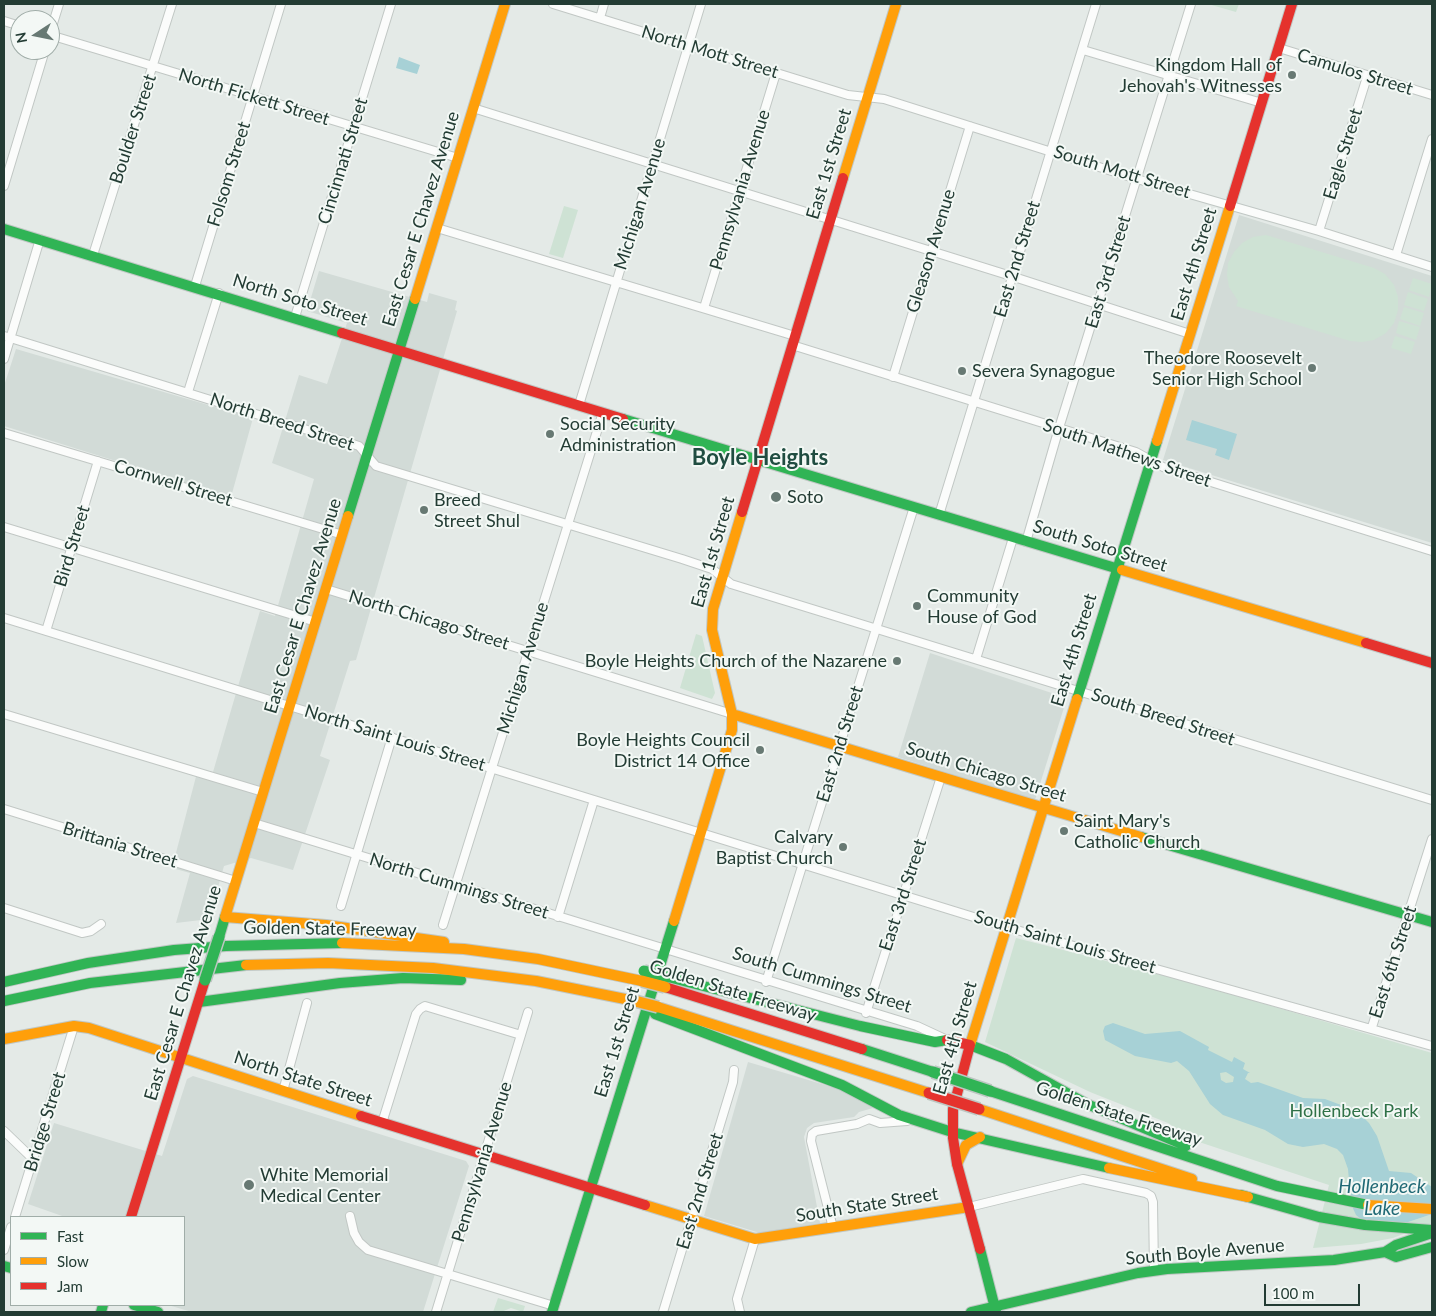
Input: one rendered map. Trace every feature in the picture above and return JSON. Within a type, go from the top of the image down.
[{"type":"main road","name":"East Cesar E Chavez Avenue","points":[[131,1216],[199,1002],[505,4]]},
{"type":"main road","name":"East 1st Street","points":[[553,1309],[728,746],[732,714],[712,630],[713,608],[896,4]]},
{"type":"main road","name":"East 4th Street","points":[[995,1309],[957,1164],[952,1132],[953,1109],[970,1045],[1006,927],[1292,4]]},
{"type":"main road","name":"North Soto Street","points":[[4,229],[758,460]]},
{"type":"main road","name":"South Soto Street","points":[[758,460],[1432,663]]},
{"type":"main road","name":"South Chicago Street","points":[[732,714],[1043,808],[1432,922]]},
{"type":"main road","points":[[225,917],[353,928],[436,939],[464,950]]},
{"type":"main road","name":"Golden State Freeway","points":[[4,982],[124,957],[226,946],[331,943],[464,950],[538,959],[643,976],[667,982],[1277,1186],[1325,1197],[1392,1207],[1432,1209]]},
{"type":"main road","name":"Golden State Freeway","points":[[4,1001],[108,980],[228,966],[282,963],[328,963],[433,968],[536,981],[632,1002],[929,1093],[1248,1197],[1319,1217],[1365,1225],[1432,1232]]},
{"type":"main road","points":[[4,977],[52,971]]},
{"type":"main road","points":[[199,1002],[340,982],[394,979],[536,981]]},
{"type":"main road","points":[[667,982],[935,1042],[947,1040]]},
{"type":"main road","points":[[4,1008],[59,989]]},
{"type":"main road","points":[[657,1011],[842,1085],[887,1110],[952,1132],[1180,1184],[1248,1197]]},
{"type":"main road","name":"North State Street","points":[[4,1040],[34,1036],[74,1026],[113,1035],[180,1059],[590,1186]]},
{"type":"main road","name":"South Cummings Street","points":[[947,1040],[970,1045],[1006,1059],[1080,1100],[1186,1146],[1209,1162]]},
{"type":"main road","points":[[957,1164],[966,1145],[980,1137]]},
{"type":"main road","name":"South State Street","points":[[590,1186],[755,1239],[969,1207]]},
{"type":"main road","name":"South Boyle Avenue","points":[[971,1312],[995,1309],[1122,1276],[1154,1270],[1334,1260],[1385,1252],[1396,1245],[1432,1232]]},
{"type":"main road","name":"South Boyle Avenue","points":[[1385,1252],[1396,1257],[1432,1247]]},
{"type":"main road","points":[[137,1306],[158,1312]]},
{"type":"street","name":"Boulder Street","points":[[93,255],[172,4]]},
{"type":"street","name":"Folsom Street","points":[[195,286],[281,4]]},
{"type":"street","name":"Cincinnati Street","points":[[295,317],[391,4]]},
{"type":"street","name":"North Mott Street","points":[[552,4],[853,96],[868,97]]},
{"type":"street","points":[[600,18],[604,4]]},
{"type":"street","name":"Michigan Avenue","points":[[580,405],[701,4]]},
{"type":"street","name":"East 2nd Street","points":[[939,514],[1096,4]]},
{"type":"street","name":"East 3rd Street","points":[[1026,542],[1059,428],[1168,75],[1192,4]]},
{"type":"street","name":"North Fickett Street","points":[[60,37],[153,67],[458,158]]},
{"type":"street","name":"Camulos Street","points":[[1279,48],[1432,96]]},
{"type":"street","points":[[1083,50],[1262,103]]},
{"type":"street","points":[[4,186],[42,60]]},
{"type":"street","name":"Pennsylvania Avenue","points":[[704,308],[776,73]]},
{"type":"street","name":"Eagle Street","points":[[1319,230],[1368,77]]},
{"type":"street","name":"South Mott Street","points":[[868,97],[970,126],[1137,179],[1319,230],[1432,267]]},
{"type":"street","points":[[473,108],[831,219],[1190,334]]},
{"type":"street","name":"Gleason Avenue","points":[[893,376],[970,126]]},
{"type":"street","points":[[1396,255],[1432,140]]},
{"type":"street","name":"South Mathews Street","points":[[437,228],[704,308],[893,376],[1136,452],[1163,467],[1432,551]]},
{"type":"street","points":[[4,359],[7,337],[40,240]]},
{"type":"street","points":[[188,392],[219,294]]},
{"type":"street","name":"North Breed Street","points":[[7,337],[359,446],[376,466],[712,569],[723,577]]},
{"type":"street","name":"Michigan Avenue","points":[[443,925],[603,412]]},
{"type":"street","name":"Cornwell Street","points":[[4,433],[343,534]]},
{"type":"street","name":"Bird Street","points":[[46,631],[98,461]]},
{"type":"street","name":"East 2nd Street","points":[[766,982],[914,507]]},
{"type":"street","points":[[4,527],[316,622]]},
{"type":"street","points":[[976,659],[1013,538]]},
{"type":"street","name":"South Breed Street","points":[[723,577],[731,584],[876,630],[1079,690],[1432,800]]},
{"type":"street","name":"North Chicago Street","points":[[326,589],[732,714]]},
{"type":"street","name":"North Saint Louis Street","points":[[4,618],[700,833]]},
{"type":"street","points":[[4,714],[263,792]]},
{"type":"street","points":[[341,906],[392,737]]},
{"type":"street","name":"East 3rd Street","points":[[866,1013],[940,777]]},
{"type":"street","points":[[558,917],[594,800]]},
{"type":"street","name":"Brittania Street","points":[[4,810],[236,881]]},
{"type":"street","name":"North Cummings Street","points":[[254,823],[664,950]]},
{"type":"street","name":"South Saint Louis Street","points":[[700,833],[1006,927],[1432,1046]]},
{"type":"street","name":"East 6th Street","points":[[1372,1028],[1432,839]]},
{"type":"street","points":[[4,908],[82,932],[91,931],[101,924]]},
{"type":"street","name":"South Cummings Street","points":[[664,950],[866,1013],[922,1028],[947,1040]]},
{"type":"street","points":[[283,1091],[308,1003]]},
{"type":"street","points":[[382,1122],[416,1014],[420,1008],[425,1006],[522,1035]]},
{"type":"street","name":"Pennsylvania Avenue","points":[[436,1312],[528,1012]]},
{"type":"street","name":"Bridge Street","points":[[14,1216],[74,1026]]},
{"type":"street","name":"East 2nd Street","points":[[663,1312],[733,1082],[734,1070]]},
{"type":"street","points":[[833,1228],[811,1141],[812,1134],[816,1131],[857,1124],[869,1119],[880,1123],[915,1120]]},
{"type":"street","points":[[4,1131],[33,1159]]},
{"type":"street","name":"South State Street","points":[[969,1207],[1083,1179],[1138,1190],[1151,1196],[1153,1207],[1154,1270]]},
{"type":"street","points":[[350,1216],[354,1233],[359,1242],[368,1250],[447,1273],[553,1309]]},
{"type":"street","points":[[4,1250],[10,1230]]},
{"type":"street","points":[[740,1312],[737,1299],[755,1239]]},
{"type":"shaded area","name":"Theodore Roosevelt Senior High School","points":[[1239,215],[1432,276],[1432,543],[1163,460]]},
{"type":"shaded area","points":[[319,271],[427,302],[429,293],[457,301],[455,310],[457,311],[356,660],[350,661],[320,756],[330,760],[293,870],[251,858],[224,866],[209,919],[176,923],[190,873],[172,868],[198,769],[213,772],[260,611],[275,616],[314,479],[272,463],[299,375],[327,384],[347,323],[307,311]]},
{"type":"shaded area","points":[[16,349],[253,418],[231,497],[4,426],[4,386]]},
{"type":"shaded area","points":[[930,653],[1067,698],[1035,800],[898,757]]},
{"type":"shaded area","points":[[748,1062],[852,1093],[873,1108],[859,1112],[854,1117],[814,1123],[807,1128],[804,1137],[820,1223],[760,1233],[704,1216]]},
{"type":"shaded area","name":"White Memorial Medical Center","points":[[193,1076],[466,1161],[469,1166],[423,1312],[192,1312],[171,1306],[185,1306],[185,1216],[62,1216],[28,1204],[54,1123],[162,1156],[187,1079]]},
{"type":"green space","points":[[1208,4],[1239,4],[1236,12]]},
{"type":"green space","points":[[564,206],[578,210],[563,258],[549,254]]},
{"type":"green space","points":[[1266,235],[1374,268],[1385,274],[1394,285],[1398,297],[1398,310],[1394,323],[1386,333],[1374,340],[1350,341],[1236,306],[1238,301],[1229,287],[1228,263],[1242,243],[1253,237]]},
{"type":"green space","points":[[1413,278],[1432,284],[1429,297],[1409,290]]},
{"type":"green space","points":[[1408,292],[1428,299],[1424,311],[1404,305]]},
{"type":"green space","points":[[1404,307],[1424,313],[1420,326],[1400,319]]},
{"type":"green space","points":[[1399,321],[1420,327],[1416,340],[1396,333]]},
{"type":"green space","points":[[1395,336],[1415,342],[1411,354],[1391,348]]},
{"type":"green space","points":[[696,634],[702,636],[715,693],[712,699],[680,688]]},
{"type":"green space","name":"Hollenbeck Park","points":[[1016,938],[1193,983],[1432,1053],[1432,1223],[1393,1238],[1361,1244],[1313,1248],[1329,1185],[1193,1140],[1168,1123],[1090,1092],[985,1042]]},
{"type":"green space","points":[[498,1298],[525,1306],[523,1312],[511,1308],[501,1312],[493,1312]]},
{"type":"water","points":[[399,57],[420,65],[417,74],[396,68]]},
{"type":"water","points":[[1192,420],[1237,434],[1229,460],[1215,455],[1217,449],[1186,440]]},
{"type":"water","name":"Hollenbeck Lake","points":[[1113,1023],[1145,1034],[1180,1031],[1209,1047],[1208,1050],[1232,1062],[1234,1057],[1245,1063],[1243,1069],[1250,1073],[1248,1073],[1245,1079],[1251,1083],[1258,1082],[1303,1098],[1325,1099],[1357,1111],[1369,1123],[1377,1136],[1389,1171],[1411,1173],[1432,1187],[1432,1214],[1393,1227],[1366,1223],[1356,1215],[1351,1204],[1348,1169],[1343,1155],[1337,1149],[1324,1144],[1303,1147],[1288,1144],[1265,1130],[1223,1115],[1210,1104],[1189,1071],[1177,1061],[1171,1063],[1135,1056],[1105,1040],[1103,1031],[1105,1026]],"holes":[[[1226,1072],[1234,1077],[1233,1082],[1226,1083],[1221,1080],[1220,1073]]]},
{"type":"traffic: fast","points":[[4,229],[342,333]]},
{"type":"traffic: fast","points":[[348,516],[415,299]]},
{"type":"traffic: fast","points":[[623,419],[1122,570]]},
{"type":"traffic: fast","points":[[1077,699],[1157,441]]},
{"type":"traffic: fast","points":[[1141,837],[1432,922]]},
{"type":"traffic: fast","points":[[219,937],[225,917]]},
{"type":"traffic: fast","points":[[552,1312],[674,921]]},
{"type":"traffic: fast","points":[[205,980],[219,937]]},
{"type":"traffic: fast","points":[[4,982],[88,963],[174,950],[226,946],[342,943]]},
{"type":"traffic: fast","points":[[4,1001],[90,983],[246,965]]},
{"type":"traffic: fast","points":[[644,971],[668,977]]},
{"type":"traffic: fast","points":[[668,977],[860,1026],[935,1042],[947,1040]]},
{"type":"traffic: fast","points":[[199,1002],[340,983],[403,978],[461,980]]},
{"type":"traffic: fast","points":[[655,1014],[842,1085],[899,1115],[952,1132],[1109,1168]]},
{"type":"traffic: fast","points":[[970,1045],[1006,1059],[1087,1104],[1186,1146]]},
{"type":"traffic: fast","points":[[862,1049],[933,1072]]},
{"type":"traffic: fast","points":[[933,1072],[990,1091]]},
{"type":"traffic: fast","points":[[990,1091],[1277,1186],[1368,1205]]},
{"type":"traffic: fast","points":[[1241,1195],[1319,1217],[1365,1225],[1432,1230]]},
{"type":"traffic: fast","points":[[971,1312],[1138,1273],[1167,1269],[1334,1260],[1385,1252],[1396,1245],[1432,1233]]},
{"type":"traffic: fast","points":[[1385,1252],[1396,1257],[1432,1247]]},
{"type":"traffic: fast","points":[[980,1249],[996,1312]]},
{"type":"traffic: fast","points":[[4,1266],[10,1268]]},
{"type":"traffic: fast","points":[[101,1312],[103,1306]]},
{"type":"traffic: fast","points":[[137,1306],[158,1312]]},
{"type":"traffic: slow","points":[[415,299],[505,4]]},
{"type":"traffic: slow","points":[[843,178],[896,4]]},
{"type":"traffic: slow","points":[[1157,441],[1230,206]]},
{"type":"traffic: slow","points":[[674,921],[732,730],[732,714],[712,630],[713,609],[742,512]]},
{"type":"traffic: slow","points":[[225,917],[348,516]]},
{"type":"traffic: slow","points":[[1122,570],[1366,643]]},
{"type":"traffic: slow","points":[[970,1045],[1077,699]]},
{"type":"traffic: slow","points":[[732,714],[1141,837]]},
{"type":"traffic: slow","points":[[225,917],[326,925],[444,942]]},
{"type":"traffic: slow","points":[[342,943],[464,949],[538,959],[642,981]]},
{"type":"traffic: slow","points":[[246,965],[328,963],[433,968],[536,981],[635,1001]]},
{"type":"traffic: slow","points":[[642,981],[665,987]]},
{"type":"traffic: slow","points":[[635,1001],[658,1007]]},
{"type":"traffic: slow","points":[[661,1008],[929,1093]]},
{"type":"traffic: slow","points":[[4,1039],[74,1026],[89,1028],[361,1116]]},
{"type":"traffic: slow","points":[[979,1109],[1192,1179]]},
{"type":"traffic: slow","points":[[957,1164],[966,1145],[980,1137]]},
{"type":"traffic: slow","points":[[1109,1168],[1248,1197]]},
{"type":"traffic: slow","points":[[645,1205],[755,1239],[969,1207]]},
{"type":"traffic: slow","points":[[1368,1205],[1432,1209]]},
{"type":"traffic: jam","points":[[1230,206],[1292,4]]},
{"type":"traffic: jam","points":[[742,512],[843,178]]},
{"type":"traffic: jam","points":[[342,333],[623,419]]},
{"type":"traffic: jam","points":[[1366,643],[1432,663]]},
{"type":"traffic: jam","points":[[131,1216],[205,980]]},
{"type":"traffic: jam","points":[[665,987],[862,1049]]},
{"type":"traffic: jam","points":[[947,1040],[970,1045],[953,1109],[953,1138],[957,1164],[980,1249]]},
{"type":"traffic: jam","points":[[929,1093],[979,1109]]},
{"type":"traffic: jam","points":[[361,1116],[645,1205]]},
{"type":"place","name":"Kingdom Hall of Jehovah's Witnesses","points":[[1292,75]]},
{"type":"place","name":"Theodore Roosevelt Senior High School","points":[[1312,368]]},
{"type":"place","name":"Severa Synagogue","points":[[962,371]]},
{"type":"place","name":"Social Security Administration","points":[[550,434]]},
{"type":"place","name":"Soto","points":[[776,497]]},
{"type":"place","name":"Breed Street Shul","points":[[424,510]]},
{"type":"place","name":"Community House of God","points":[[917,606]]},
{"type":"place","name":"Boyle Heights Church of the Nazarene","points":[[897,661]]},
{"type":"place","name":"Boyle Heights Council District 14 Office","points":[[760,750]]},
{"type":"place","name":"Saint Mary's Catholic Church","points":[[1064,831]]},
{"type":"place","name":"Calvary Baptist Church","points":[[843,847]]},
{"type":"place","name":"White Memorial Medical Center","points":[[249,1185]]},
{"type":"district","name":"Boyle Heights","points":[[760,458]]}]
